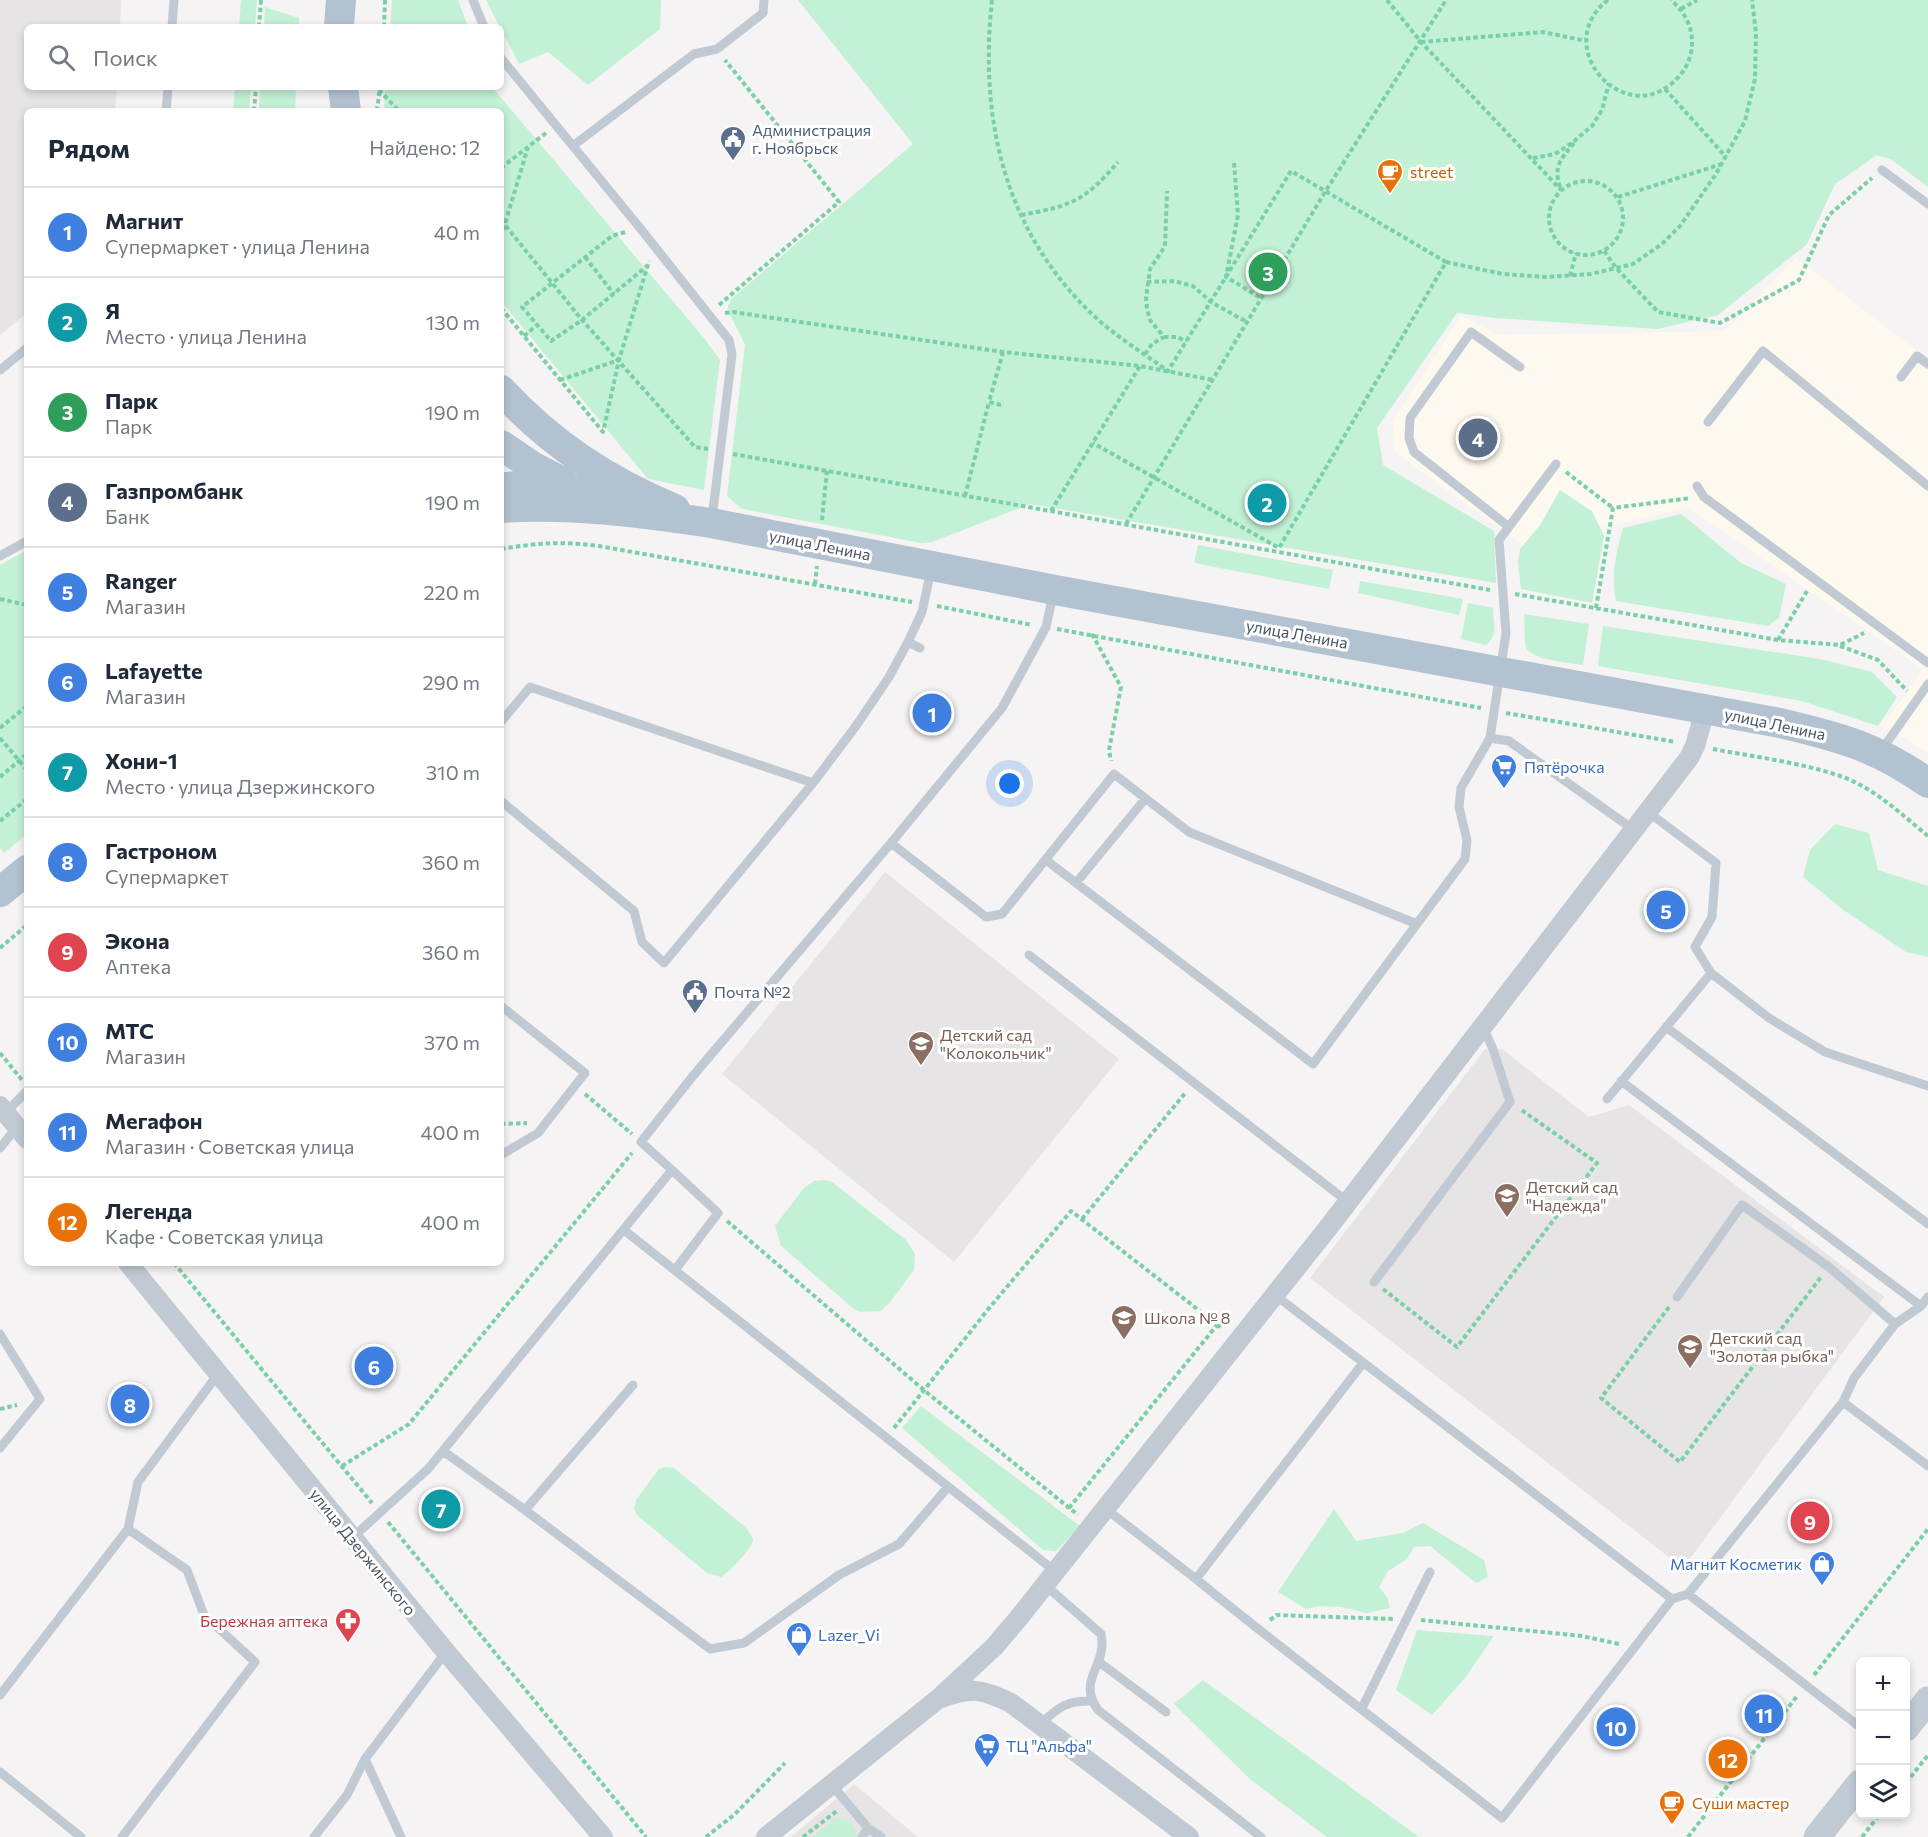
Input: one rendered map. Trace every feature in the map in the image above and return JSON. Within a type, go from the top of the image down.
[{"type":"main road","points":[[339,24],[341,0]]},
{"type":"main road","points":[[330,108],[332,90]]},
{"type":"main road","points":[[343,90],[346,108]]},
{"type":"main road","points":[[504,393],[541,430],[586,463],[621,484],[711,523]]},
{"type":"main road","points":[[504,447],[577,489]]},
{"type":"main road","name":"улица Ленина","points":[[504,488],[541,484],[577,489],[657,515]]},
{"type":"main road","name":"улица Ленина","points":[[504,508],[558,508],[657,515],[711,523],[1055,590],[1705,710],[1850,740],[1879,753],[1928,783]]},
{"type":"main road","points":[[0,892],[24,872]]},
{"type":"main road","points":[[1910,1722],[1928,1700]]},
{"type":"main road","points":[[1817,1837],[1856,1789]]},
{"type":"street","points":[[766,1837],[938,1699],[994,1647],[1348,1202],[1689,758],[1695,746],[1705,710]]},
{"type":"street","name":"улица Дзержинского","points":[[130,1266],[446,1652],[603,1837]]},
{"type":"street","points":[[938,1699],[962,1690],[987,1691],[1011,1703],[1189,1837]]},
{"type":"lane","points":[[172,24],[174,0]]},
{"type":"lane","points":[[473,0],[483,24]]},
{"type":"lane","points":[[574,145],[694,54],[717,49],[763,13],[765,0]]},
{"type":"lane","points":[[504,62],[574,145],[729,340],[732,354],[722,452],[711,523]]},
{"type":"lane","points":[[166,108],[168,90]]},
{"type":"lane","points":[[1882,170],[1928,204]]},
{"type":"lane","points":[[1509,527],[1414,452],[1409,438],[1410,418],[1471,332],[1520,367]]},
{"type":"lane","points":[[0,370],[24,350]]},
{"type":"lane","points":[[1708,422],[1763,351],[1928,486]]},
{"type":"lane","points":[[1901,377],[1917,356],[1928,364]]},
{"type":"lane","points":[[1046,860],[1313,1064],[1465,859],[1467,840],[1459,807],[1461,788],[1490,738],[1506,633],[1499,540],[1556,464]]},
{"type":"lane","points":[[1698,486],[1704,497],[1928,663]]},
{"type":"lane","points":[[0,556],[24,544]]},
{"type":"lane","points":[[504,803],[634,911],[642,942],[664,963],[813,783],[844,743],[889,677],[908,642],[924,604],[932,566]]},
{"type":"lane","points":[[675,1270],[718,1213],[641,1142],[692,1077],[891,843],[1002,708],[1008,688],[1046,627],[1055,590]]},
{"type":"lane","points":[[908,642],[920,648]]},
{"type":"lane","points":[[1879,753],[1928,684]]},
{"type":"lane","points":[[504,718],[530,687],[813,783]]},
{"type":"lane","points":[[1490,738],[1509,741],[1634,830]]},
{"type":"lane","points":[[891,843],[986,917],[1002,914],[1113,774],[1189,832],[1417,924]]},
{"type":"lane","points":[[1076,883],[1145,799]]},
{"type":"lane","points":[[1648,812],[1716,863],[1712,917],[1695,947],[1711,973],[1769,1018],[1825,1052],[1928,1086]]},
{"type":"lane","points":[[1029,955],[1348,1202]]},
{"type":"lane","points":[[1607,1099],[1711,973]]},
{"type":"lane","points":[[504,1008],[585,1073],[538,1133],[504,1153]]},
{"type":"lane","points":[[1374,1282],[1510,1101],[1493,1049],[1483,1027]]},
{"type":"lane","points":[[1666,1028],[1928,1224]]},
{"type":"lane","points":[[1621,1081],[1921,1306]]},
{"type":"lane","points":[[0,1148],[24,1097]]},
{"type":"lane","points":[[352,1538],[428,1469],[672,1170]]},
{"type":"lane","points":[[1677,1297],[1742,1205],[1829,1267],[1895,1323]]},
{"type":"lane","points":[[624,1230],[948,1487],[1050,1579],[1101,1634],[1102,1649],[1099,1662],[1090,1677],[1090,1693],[1098,1710],[1261,1837]]},
{"type":"lane","points":[[1275,1295],[1672,1599]]},
{"type":"lane","points":[[1106,1509],[1502,1818],[1672,1599],[1688,1594],[1843,1402],[1854,1378],[1895,1323],[1921,1306],[1928,1297]]},
{"type":"lane","points":[[0,1334],[40,1399],[0,1448]]},
{"type":"lane","points":[[1196,1579],[1363,1363]]},
{"type":"lane","points":[[0,1695],[128,1529],[138,1482],[218,1374]]},
{"type":"lane","points":[[525,1510],[633,1385]]},
{"type":"lane","points":[[1843,1402],[1928,1466]]},
{"type":"lane","points":[[443,1451],[710,1649],[744,1643],[839,1575],[899,1544],[948,1487]]},
{"type":"lane","points":[[122,1837],[255,1662],[204,1615],[187,1570],[128,1529]]},
{"type":"lane","points":[[1362,1708],[1430,1572]]},
{"type":"lane","points":[[1688,1594],[1856,1724]]},
{"type":"lane","points":[[314,1837],[347,1795],[365,1759],[446,1652]]},
{"type":"lane","points":[[1099,1662],[1166,1712]]},
{"type":"lane","points":[[1040,1724],[1064,1705],[1075,1700],[1092,1701]]},
{"type":"lane","points":[[365,1759],[401,1837]]},
{"type":"lane","points":[[0,1772],[81,1837]]},
{"type":"lane","points":[[832,1785],[868,1828],[881,1837]]},
{"type":"lane","points":[[862,1837],[868,1828]]},
{"type":"path","points":[[259,24],[261,0]]},
{"type":"path","points":[[384,24],[386,0]]},
{"type":"path","points":[[992,0],[989,28],[993,117],[999,158],[1012,196],[1048,261],[1068,290],[1093,315],[1168,372]]},
{"type":"path","points":[[1387,0],[1421,42],[1561,190]]},
{"type":"path","points":[[1126,524],[1325,192],[1446,0]]},
{"type":"path","points":[[1608,0],[1599,7],[1590,23],[1586,40],[1587,55],[1601,79],[1630,95],[1648,94],[1665,89],[1680,77],[1689,61],[1692,43],[1690,25],[1671,0]]},
{"type":"path","points":[[1680,9],[1697,0]]},
{"type":"path","points":[[1168,372],[1291,171],[1446,262],[1503,274],[1547,277],[1591,274],[1634,264],[1662,244],[1680,226],[1722,164],[1745,122],[1753,90],[1756,33],[1752,0]]},
{"type":"path","points":[[1421,42],[1543,32],[1586,40]]},
{"type":"path","points":[[709,314],[839,202],[717,49]]},
{"type":"path","points":[[1533,159],[1555,154],[1592,126],[1602,110],[1609,83]]},
{"type":"path","points":[[1665,89],[1726,157]]},
{"type":"path","points":[[254,108],[256,90]]},
{"type":"path","points":[[377,108],[380,90]]},
{"type":"path","points":[[381,90],[396,108]]},
{"type":"path","points":[[504,166],[556,124]]},
{"type":"path","points":[[1561,190],[1556,172],[1557,167],[1579,137]]},
{"type":"path","points":[[504,219],[528,147]]},
{"type":"path","points":[[1021,215],[1050,210],[1077,200],[1099,185],[1118,162]]},
{"type":"path","points":[[1226,277],[1238,215],[1234,163]]},
{"type":"path","points":[[1618,197],[1722,164]]},
{"type":"path","points":[[1604,251],[1616,268],[1658,312],[1719,324],[1799,280],[1829,215],[1882,170]]},
{"type":"path","points":[[1586,180],[1599,182],[1610,188],[1618,197],[1623,214],[1621,233],[1614,243],[1604,251],[1593,255],[1580,255],[1568,251],[1559,243],[1552,232],[1549,221],[1550,208],[1561,190],[1574,182],[1586,180]]},
{"type":"path","points":[[1164,337],[1150,320],[1146,308],[1147,282],[1154,260],[1165,246],[1167,191]]},
{"type":"path","points":[[504,223],[582,320],[695,447],[1504,593],[1778,640],[1840,645],[1878,660],[1916,700]]},
{"type":"path","points":[[640,228],[612,236],[522,307],[551,341],[582,320],[647,266]]},
{"type":"path","points":[[504,312],[603,432],[619,360],[647,266],[655,247]]},
{"type":"path","points":[[1570,276],[1576,253]]},
{"type":"path","points":[[585,257],[614,294]]},
{"type":"path","points":[[1093,443],[1279,548],[1446,262]]},
{"type":"path","points":[[1226,277],[1261,298]]},
{"type":"path","points":[[1147,282],[1183,282],[1200,291],[1211,302],[1247,322]]},
{"type":"path","points":[[709,314],[733,312],[1003,352],[1140,366],[1213,380]]},
{"type":"path","points":[[524,336],[537,325]]},
{"type":"path","points":[[1145,354],[1152,344],[1164,337],[1178,337],[1186,342]]},
{"type":"path","points":[[965,496],[1003,352]]},
{"type":"path","points":[[560,380],[619,360]]},
{"type":"path","points":[[1051,511],[1140,366]]},
{"type":"path","points":[[989,402],[1001,405]]},
{"type":"path","points":[[1556,464],[1614,508],[1704,497]]},
{"type":"path","points":[[1596,608],[1614,508]]},
{"type":"path","points":[[504,548],[543,542],[598,546],[1092,634],[1494,711],[1806,767],[1841,776],[1874,794],[1928,836]]},
{"type":"path","points":[[1778,640],[1815,579]]},
{"type":"path","points":[[0,598],[24,604]]},
{"type":"path","points":[[1840,645],[1878,626]]},
{"type":"path","points":[[1092,634],[1121,687],[1109,750],[1113,774]]},
{"type":"path","points":[[0,728],[24,708]]},
{"type":"path","points":[[0,738],[24,766]]},
{"type":"path","points":[[0,777],[24,756]]},
{"type":"path","points":[[0,821],[24,801]]},
{"type":"path","points":[[0,948],[24,928]]},
{"type":"path","points":[[0,1053],[24,1082]]},
{"type":"path","points":[[1082,1219],[1194,1082]]},
{"type":"path","points":[[342,1466],[409,1424],[641,1142],[576,1086]]},
{"type":"path","points":[[1374,1282],[1457,1347],[1590,1172],[1597,1162],[1510,1101]]},
{"type":"path","points":[[886,1438],[990,1307],[1071,1211],[1239,1341]]},
{"type":"path","points":[[718,1213],[925,1391],[1092,1526]]},
{"type":"path","points":[[176,1266],[646,1837]]},
{"type":"path","points":[[1677,1297],[1601,1398],[1680,1462],[1829,1267]]},
{"type":"path","points":[[1069,1508],[1217,1324]]},
{"type":"path","points":[[1256,1628],[1277,1615],[1408,1619],[1582,1636],[1634,1648]]},
{"type":"path","points":[[1910,1777],[1928,1755]]},
{"type":"path","points":[[706,1837],[735,1814],[785,1763]]},
{"type":"path","points":[[803,1837],[847,1802]]},
{"type":"path","points":[[1862,1837],[1877,1819]]},
{"type":"shaded area","points":[[0,0],[121,0],[120,24],[24,24],[24,90],[117,90],[115,108],[24,108],[24,315],[0,335]]},
{"type":"shaded area","points":[[1796,258],[1928,359],[1928,753],[1883,726],[1923,669],[1687,507],[1525,547],[1395,452],[1393,420],[1461,316],[1500,335],[1725,331]]},
{"type":"shaded area","name":"Детский сад \"Колокольчик\"","points":[[885,872],[1119,1059],[954,1262],[722,1074]]},
{"type":"shaded area","points":[[1485,1049],[1502,1049],[1589,1117],[1629,1105],[1884,1297],[1683,1568],[1310,1278]]},
{"type":"shaded area","points":[[854,1784],[918,1837],[791,1837]]},
{"type":"green space","points":[[241,0],[257,0],[255,24],[239,24]]},
{"type":"green space","points":[[392,0],[458,0],[467,24],[390,24]]},
{"type":"green space","points":[[486,0],[661,0],[660,29],[588,85],[548,52],[519,64],[504,35],[504,24],[498,24]]},
{"type":"green space","points":[[798,0],[1928,0],[1928,187],[1892,160],[1877,155],[1835,184],[1807,244],[1718,315],[1657,329],[1495,318],[1457,313],[1377,428],[1383,465],[1494,531],[1496,583],[1030,504],[932,542],[921,543],[742,509],[727,496],[745,345],[729,313],[728,306],[731,299],[913,144]]},
{"type":"green space","points":[[265,7],[299,18],[299,24],[264,24]]},
{"type":"green space","points":[[235,90],[251,90],[249,108],[233,108]]},
{"type":"green space","points":[[260,90],[296,90],[295,108],[259,108]]},
{"type":"green space","points":[[385,90],[495,90],[704,338],[720,360],[704,490],[648,479],[504,305],[504,108],[384,108]]},
{"type":"green space","points":[[1560,490],[1592,511],[1604,536],[1592,603],[1521,589],[1518,562],[1520,549],[1540,525]]},
{"type":"green space","points":[[1681,514],[1741,563],[1786,584],[1779,618],[1768,626],[1616,601],[1615,564],[1623,528]]},
{"type":"green space","points":[[1198,545],[1333,570],[1329,589],[1194,563]]},
{"type":"green space","points":[[24,552],[24,836],[4,853],[0,848],[0,565]]},
{"type":"green space","points":[[1360,581],[1463,599],[1459,615],[1358,593]]},
{"type":"green space","points":[[1468,603],[1493,608],[1494,632],[1486,645],[1461,639]]},
{"type":"green space","points":[[1524,614],[1589,624],[1583,665],[1543,658],[1529,651],[1525,643]]},
{"type":"green space","points":[[1603,626],[1820,659],[1872,672],[1897,697],[1878,726],[1802,701],[1598,666]]},
{"type":"green space","points":[[1835,824],[1869,833],[1878,870],[1928,886],[1928,957],[1906,952],[1842,909],[1803,877],[1810,850]]},
{"type":"green space","points":[[814,1181],[832,1182],[906,1240],[915,1254],[914,1270],[881,1311],[861,1312],[854,1309],[781,1246],[775,1226],[804,1188]]},
{"type":"green space","points":[[921,1406],[1080,1526],[1056,1551],[1043,1550],[902,1428]]},
{"type":"green space","points":[[674,1468],[745,1527],[752,1537],[749,1549],[721,1577],[707,1573],[638,1516],[634,1509],[636,1500],[659,1469]]},
{"type":"green space","points":[[1334,1509],[1356,1541],[1403,1533],[1423,1523],[1484,1560],[1488,1577],[1476,1583],[1430,1546],[1414,1547],[1407,1559],[1388,1571],[1379,1587],[1387,1597],[1390,1608],[1367,1613],[1341,1607],[1320,1606],[1306,1609],[1278,1592]]},
{"type":"green space","points":[[1417,1630],[1494,1636],[1465,1678],[1432,1715],[1396,1690]]},
{"type":"green space","points":[[1203,1680],[1419,1837],[1327,1837],[1251,1780],[1174,1704]]},
{"type":"green space","points":[[836,1818],[851,1821],[857,1837],[813,1837]]},
{"type":"place","name":"Администрация г. Ноябрьск","points":[[733,162]]},
{"type":"place","name":"street","points":[[1390,195]]},
{"type":"place","name":"Парк","points":[[1268,272]]},
{"type":"place","name":"Газпромбанк","points":[[1478,438]]},
{"type":"place","name":"Я","points":[[1267,503]]},
{"type":"place","name":"Магнит","points":[[932,713]]},
{"type":"place","name":"Пятёрочка","points":[[1504,790]]},
{"type":"place","name":"Ranger","points":[[1666,910]]},
{"type":"place","name":"Почта №2","points":[[695,1015]]},
{"type":"place","name":"Детский сад \"Колокольчик\"","points":[[921,1067]]},
{"type":"place","name":"Детский сад \"Надежда\"","points":[[1507,1219]]},
{"type":"place","name":"Школа № 8","points":[[1124,1341]]},
{"type":"place","name":"Lafayette","points":[[374,1366]]},
{"type":"place","name":"Детский сад \"Золотая рыбка\"","points":[[1690,1370]]},
{"type":"place","name":"Гастроном","points":[[130,1404]]},
{"type":"place","name":"Хони-1","points":[[441,1509]]},
{"type":"place","name":"Экона","points":[[1810,1521]]},
{"type":"place","name":"Магнит Косметик","points":[[1822,1587]]},
{"type":"place","name":"Бережная аптека","points":[[348,1644]]},
{"type":"place","name":"Lazer_Vi","points":[[799,1658]]},
{"type":"place","name":"Мегафон","points":[[1764,1714]]},
{"type":"place","name":"МТС","points":[[1616,1727]]},
{"type":"place","name":"Легенда","points":[[1728,1759]]},
{"type":"place","name":"ТЦ \"Альфа\"","points":[[987,1769]]},
{"type":"place","name":"Суши мастер","points":[[1672,1826]]}]
